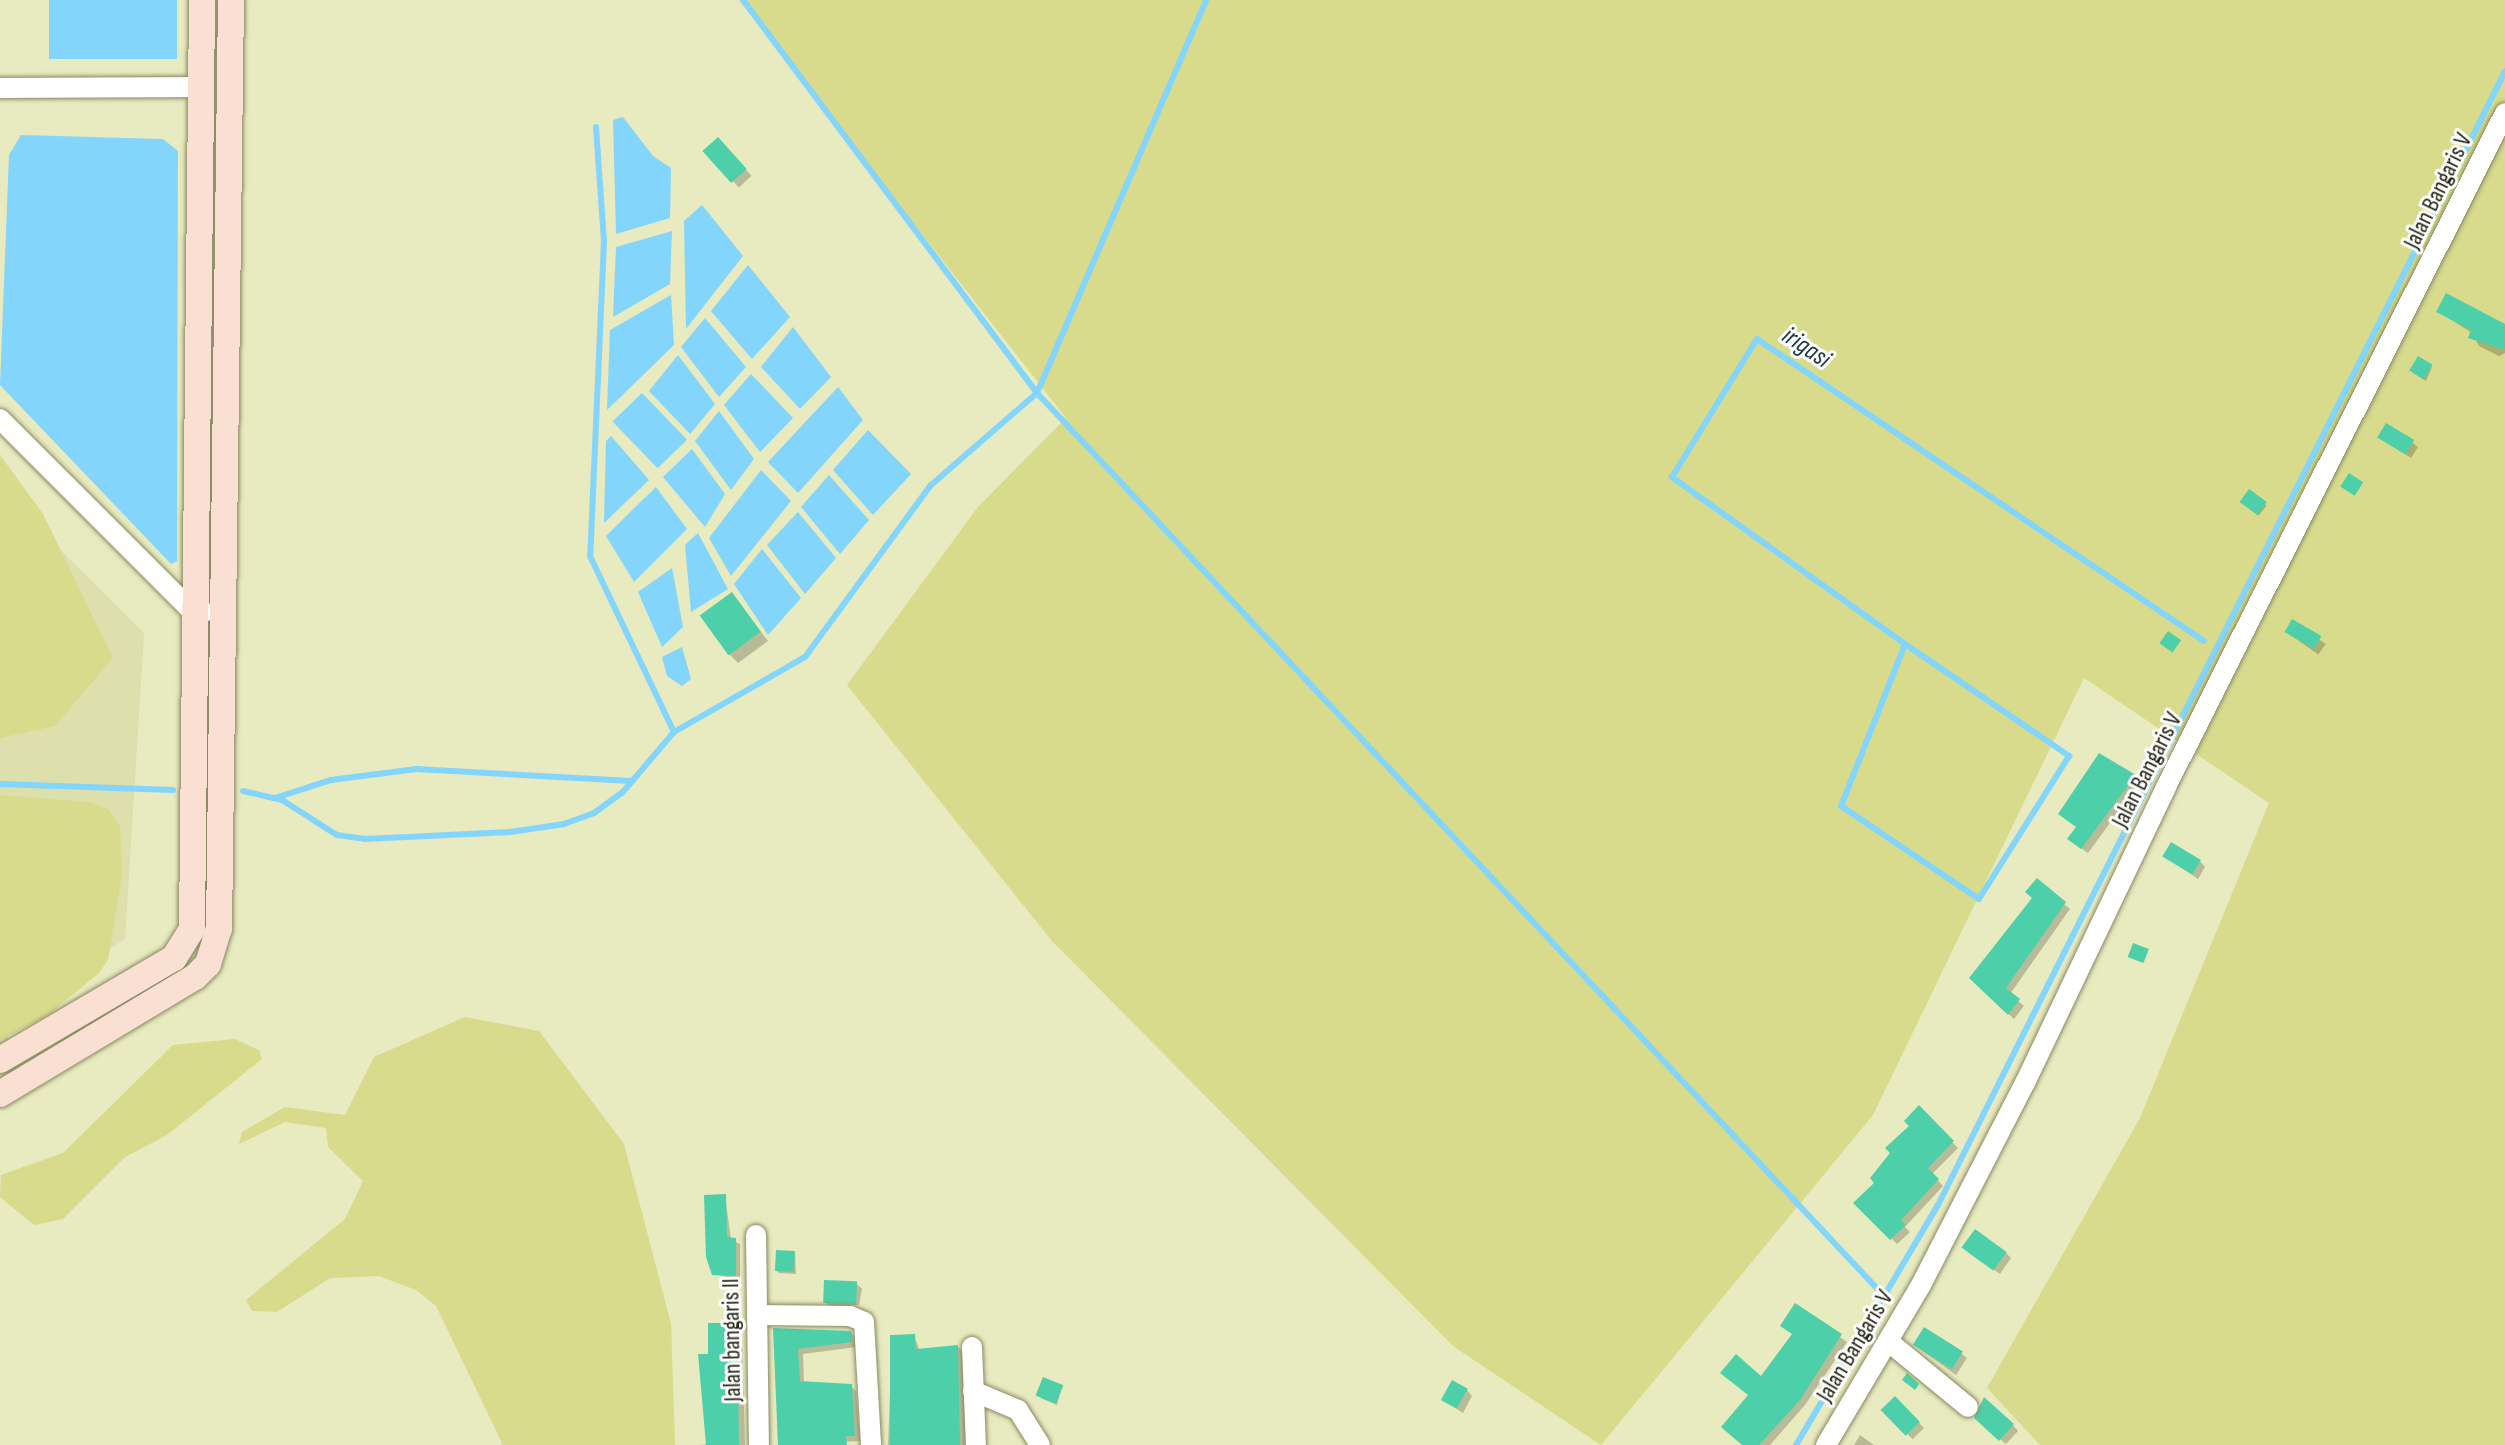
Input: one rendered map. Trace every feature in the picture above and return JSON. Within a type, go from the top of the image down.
[{"type":"main road","points":[[0,1060],[174,958],[192,929],[192,611],[203,87],[202,0]]},
{"type":"main road","points":[[0,1094],[195,977],[208,964],[219,929],[231,0]]},
{"type":"street","points":[[0,88],[203,87]]},
{"type":"street","name":"Jalan Bangaris V","points":[[1826,1445],[1889,1342],[2025,1083],[2167,785],[2505,113]]},
{"type":"street","points":[[0,419],[192,611],[225,613]]},
{"type":"street","name":"Jalan bangaris II","points":[[756,1235],[759,1445]]},
{"type":"street","points":[[757,1315],[850,1316],[864,1322],[871,1445]]},
{"type":"street","points":[[1889,1342],[1968,1407]]},
{"type":"street","points":[[972,1347],[976,1445]]},
{"type":"street","points":[[973,1391],[1018,1410],[1040,1445]]},
{"type":"shaded area","points":[[739,0],[2505,0],[2505,1445],[2040,1445],[1987,1388],[2140,1118],[2269,803],[2084,678],[1873,1115],[1601,1445],[1453,1346],[1052,941],[847,685],[978,507],[1066,418]]},
{"type":"shaded area","points":[[0,455],[43,514],[113,658],[55,726],[0,738]]},
{"type":"shaded area","points":[[0,490],[144,633],[125,939],[8,1015],[8,1042],[0,1047]]},
{"type":"shaded area","points":[[0,795],[89,802],[108,809],[120,826],[122,875],[108,960],[99,973],[48,1015],[0,1040]]},
{"type":"shaded area","points":[[465,1017],[539,1031],[624,1144],[671,1324],[675,1445],[503,1445],[436,1306],[416,1290],[379,1276],[330,1278],[277,1312],[252,1311],[246,1300],[345,1219],[363,1181],[328,1147],[326,1128],[285,1122],[239,1144],[242,1132],[285,1107],[345,1115],[374,1057]]},
{"type":"shaded area","points":[[235,1039],[259,1050],[262,1059],[167,1135],[125,1157],[63,1219],[34,1225],[0,1197],[1,1175],[63,1153],[173,1045]]},
{"type":"water","points":[[49,0],[177,0],[177,59],[49,59]]},
{"type":"water","points":[[623,117],[653,156],[671,168],[670,218],[616,234],[613,120]]},
{"type":"water","points":[[21,135],[163,139],[178,151],[177,561],[171,564],[0,385],[9,155]]},
{"type":"water","points":[[702,205],[743,256],[686,329],[684,221]]},
{"type":"water","points":[[672,231],[670,284],[613,317],[616,247]]},
{"type":"water","points":[[748,265],[790,317],[752,359],[711,311]]},
{"type":"water","points":[[671,295],[674,345],[607,410],[610,330]]},
{"type":"water","points":[[705,318],[746,367],[719,397],[681,347]]},
{"type":"water","points":[[793,327],[831,377],[800,409],[761,367]]},
{"type":"water","points":[[678,355],[715,404],[690,434],[649,391]]},
{"type":"water","points":[[751,374],[793,418],[760,452],[724,405]]},
{"type":"water","points":[[838,387],[863,420],[798,493],[768,462]]},
{"type":"water","points":[[642,393],[687,440],[658,468],[613,421]]},
{"type":"water","points":[[719,411],[754,459],[731,490],[695,441]]},
{"type":"water","points":[[868,430],[911,474],[873,515],[833,470]]},
{"type":"water","points":[[611,436],[649,480],[604,523],[606,441]]},
{"type":"water","points":[[692,449],[725,494],[705,527],[663,477]]},
{"type":"water","points":[[761,470],[791,501],[731,576],[709,538]]},
{"type":"water","points":[[829,475],[869,520],[840,554],[801,507]]},
{"type":"water","points":[[656,487],[687,529],[634,582],[606,536]]},
{"type":"water","points":[[798,512],[836,558],[805,594],[767,545]]},
{"type":"water","points":[[698,533],[728,589],[691,612],[685,545]]},
{"type":"water","points":[[762,549],[801,598],[768,635],[734,584]]},
{"type":"water","points":[[672,568],[683,627],[662,647],[638,592]]},
{"type":"water","points":[[682,647],[691,679],[682,686],[667,676],[662,657]]},
{"type":"building","points":[[718,137],[747,169],[731,183],[702,151]]},
{"type":"building","points":[[2446,293],[2505,324],[2505,350],[2468,338],[2471,330],[2436,312]]},
{"type":"building","points":[[2418,356],[2433,365],[2424,379],[2409,371]]},
{"type":"building","points":[[2386,423],[2414,440],[2406,455],[2377,438]]},
{"type":"building","points":[[2349,473],[2363,482],[2355,496],[2340,486]]},
{"type":"building","points":[[2249,489],[2267,502],[2257,515],[2240,502]]},
{"type":"building","points":[[732,592],[761,632],[728,655],[700,616]]},
{"type":"building","points":[[2292,619],[2321,636],[2314,649],[2284,632]]},
{"type":"building","points":[[2168,631],[2181,640],[2173,652],[2159,643]]},
{"type":"building","points":[[2099,753],[2136,775],[2081,849],[2067,839],[2076,827],[2058,814]]},
{"type":"building","points":[[2171,842],[2201,860],[2192,875],[2162,857]]},
{"type":"building","points":[[2037,878],[2066,902],[2006,988],[2020,999],[2008,1015],[1969,978],[2032,898],[2025,892]]},
{"type":"building","points":[[2133,943],[2149,949],[2143,963],[2128,957]]},
{"type":"building","points":[[1919,1105],[1954,1141],[1928,1168],[1939,1179],[1901,1220],[1906,1225],[1890,1240],[1853,1203],[1874,1183],[1870,1178],[1890,1153],[1885,1148],[1909,1126],[1904,1121]]},
{"type":"building","points":[[726,1194],[727,1237],[736,1238],[736,1276],[712,1275],[706,1257],[704,1195]]},
{"type":"building","points":[[1975,1229],[2007,1252],[1993,1271],[1961,1248]]},
{"type":"building","points":[[776,1250],[795,1251],[794,1272],[775,1271]]},
{"type":"building","points":[[824,1280],[857,1281],[856,1304],[823,1303]]},
{"type":"building","points":[[1795,1303],[1842,1334],[1800,1400],[1759,1445],[1742,1445],[1721,1427],[1748,1395],[1720,1373],[1736,1354],[1761,1376],[1792,1334],[1780,1326]]},
{"type":"building","points":[[708,1323],[737,1323],[739,1445],[706,1445],[698,1354],[708,1354]]},
{"type":"building","points":[[1924,1327],[1963,1351],[1952,1369],[1913,1345]]},
{"type":"building","points":[[773,1328],[851,1331],[852,1342],[798,1349],[800,1381],[852,1384],[855,1436],[846,1436],[847,1445],[778,1445]]},
{"type":"building","points":[[915,1334],[916,1349],[958,1345],[960,1445],[890,1445],[890,1335]]},
{"type":"building","points":[[1907,1373],[1919,1384],[1915,1390],[1902,1380]]},
{"type":"building","points":[[1043,1377],[1063,1385],[1056,1404],[1036,1396]]},
{"type":"building","points":[[1452,1380],[1468,1389],[1457,1409],[1441,1400]]},
{"type":"building","points":[[1895,1396],[1920,1422],[1906,1436],[1881,1410]]},
{"type":"building","points":[[1984,1397],[2014,1424],[1999,1441],[1974,1418]]},
{"type":"waterway","points":[[743,0],[1037,393],[1886,1298]]},
{"type":"waterway","points":[[243,791],[282,800],[337,835],[365,839],[510,832],[564,824],[594,813],[622,793],[674,732],[805,657],[931,485],[1037,393],[1206,0]]},
{"type":"waterway","points":[[1796,1445],[1938,1205],[2505,71]]},
{"type":"waterway","points":[[596,127],[604,241],[590,556],[674,732]]},
{"type":"waterway","name":"irigasi","points":[[1905,644],[2069,756],[1979,899],[1841,806],[1905,644],[1672,477],[1757,339],[2204,641]]},
{"type":"waterway","points":[[275,798],[331,780],[416,769],[631,781]]},
{"type":"waterway","points":[[0,784],[173,790]]}]
